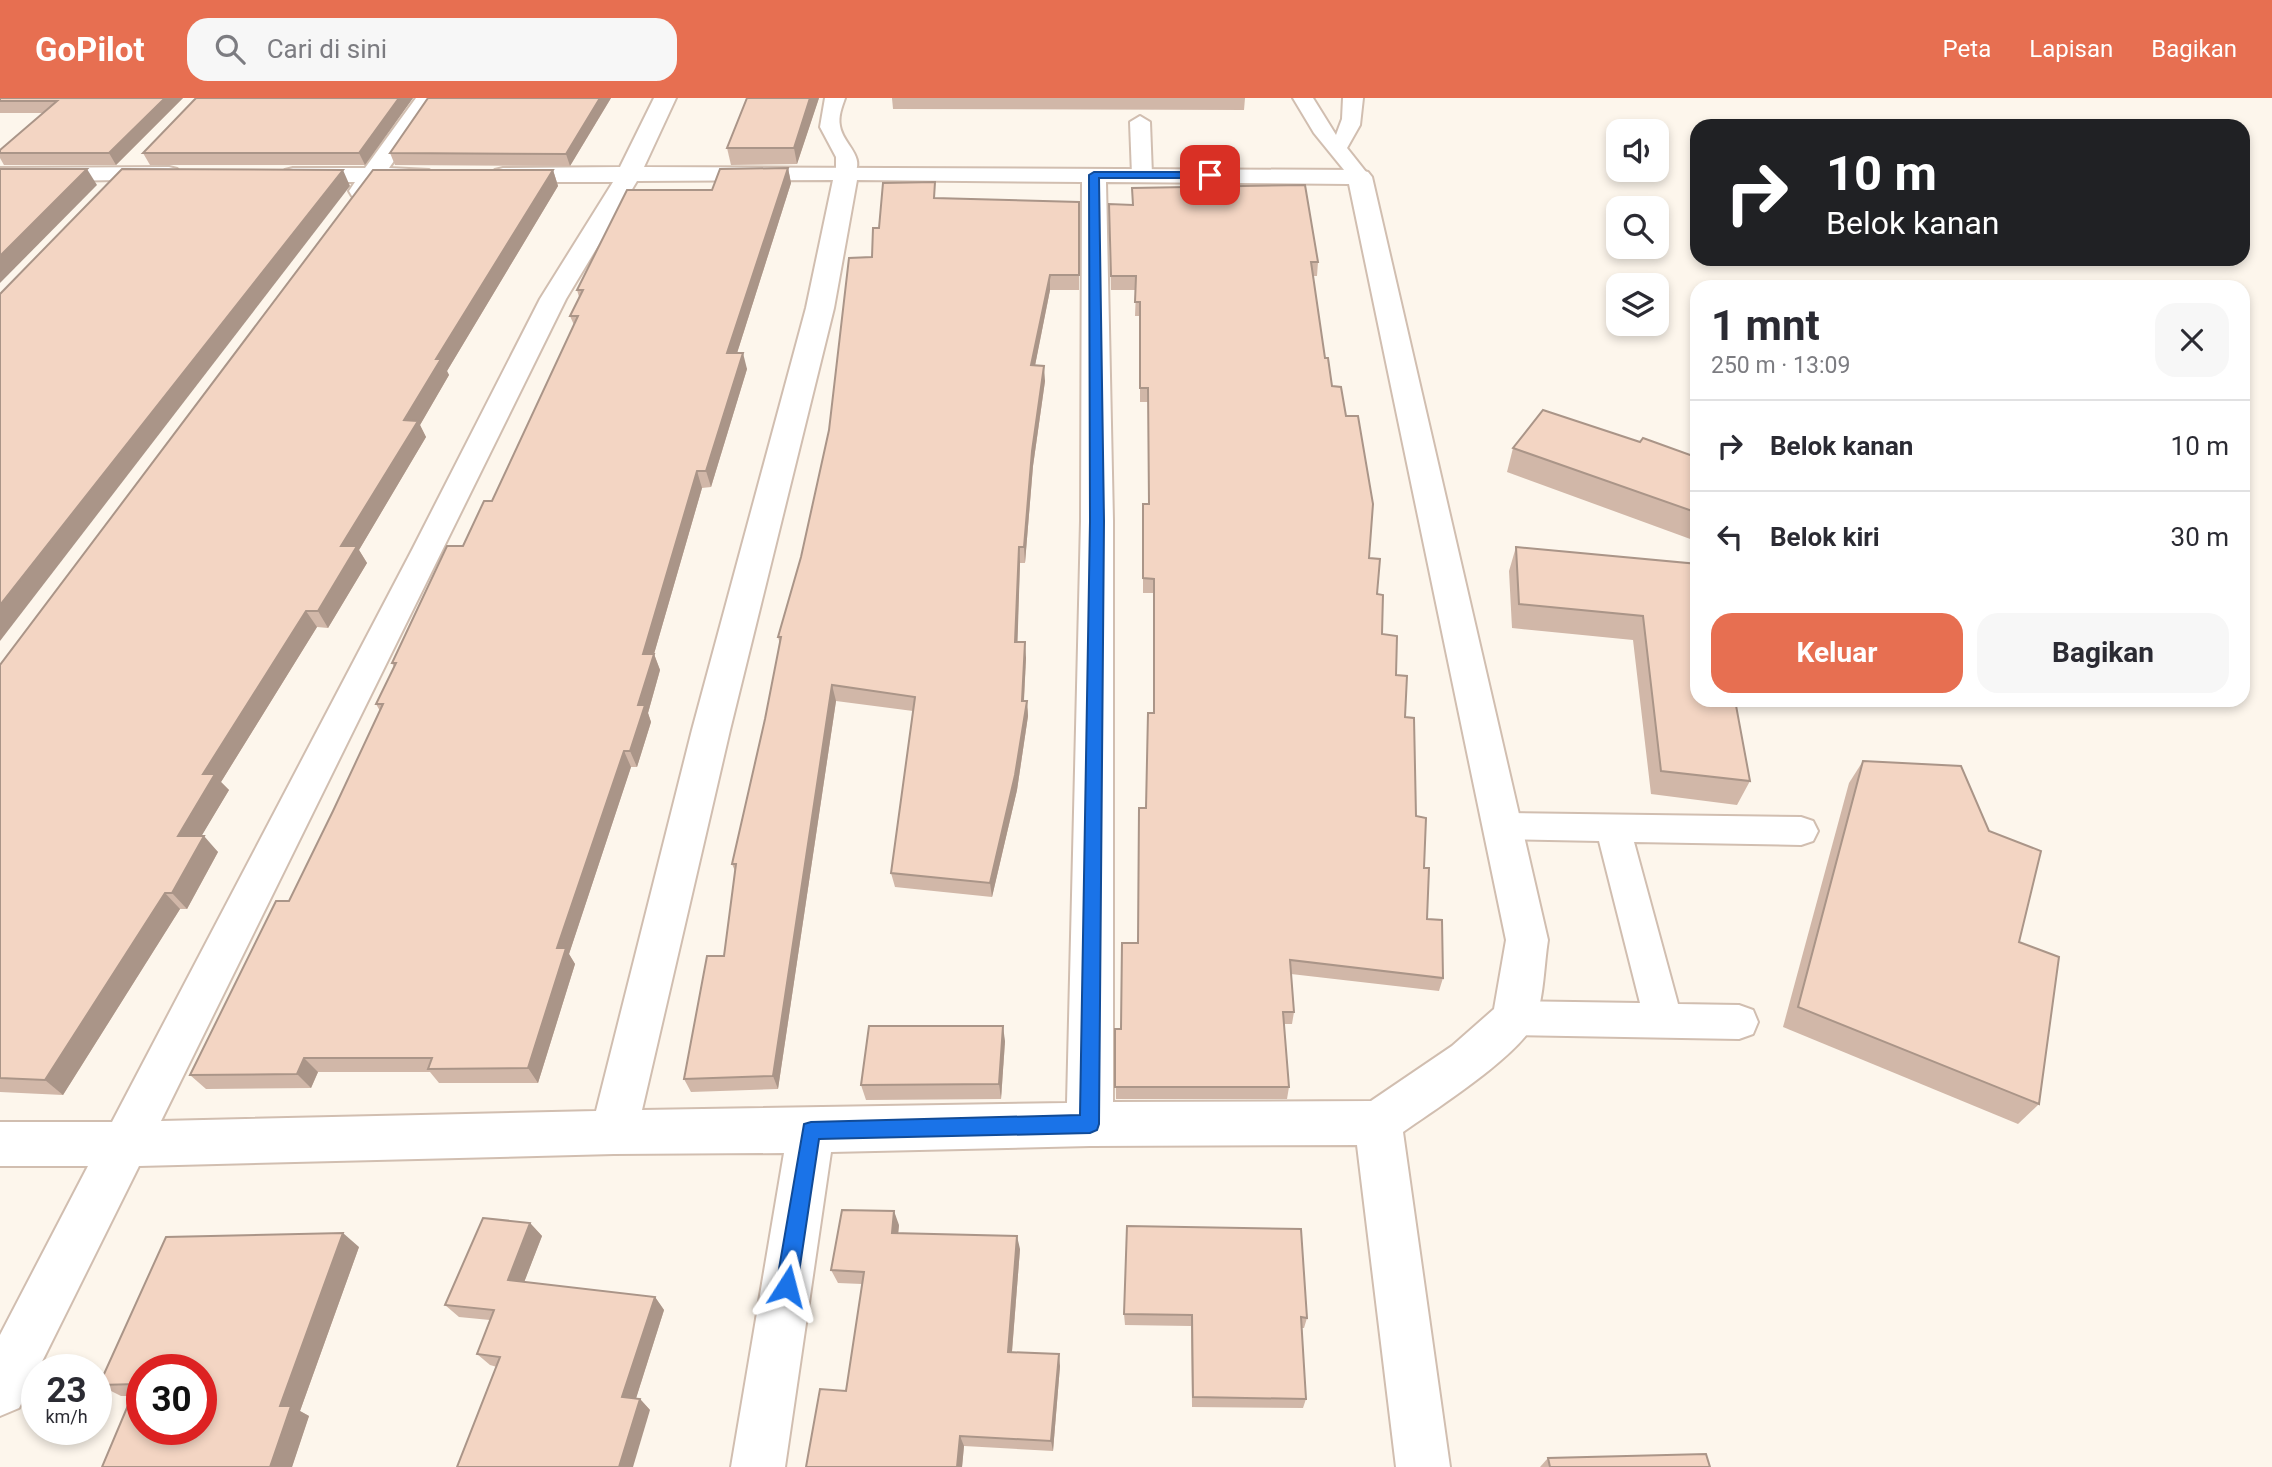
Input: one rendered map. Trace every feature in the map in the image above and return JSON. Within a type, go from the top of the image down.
[{"type":"street","points":[[341,218],[427,98]]},
{"type":"street","points":[[0,1389],[553,299],[628,176],[666,98]]},
{"type":"street","points":[[0,1143],[126,1144],[1090,1124],[1378,1123],[1468,1060],[1514,1018],[1527,940],[1360,177],[846,173],[628,176],[262,175]]},
{"type":"street","points":[[614,1132],[711,730],[820,308],[846,173]]},
{"type":"street","points":[[0,174],[193,174]]},
{"type":"street","points":[[1090,1124],[1097,521],[1094,175]]},
{"type":"street","points":[[1378,1123],[1423,1467]]},
{"type":"street","points":[[758,1467],[811,1131]]},
{"type":"lane","points":[[835,98],[829,116],[830,129],[848,153],[846,173]]},
{"type":"lane","points":[[1303,98],[1335,148],[1360,177]]},
{"type":"lane","points":[[1335,148],[1345,139],[1352,125],[1353,98]]},
{"type":"lane","points":[[1140,122],[1142,175]]},
{"type":"lane","points":[[1502,825],[1801,831]]},
{"type":"lane","points":[[1613,827],[1664,1021]]},
{"type":"lane","points":[[1514,1018],[1739,1022]]},
{"type":"building","points":[[0,98],[165,98],[109,153],[0,153],[0,150],[57,101],[0,101]]},
{"type":"building","points":[[196,98],[399,98],[359,153],[143,153]]},
{"type":"building","points":[[428,98],[600,98],[566,154],[390,153]]},
{"type":"building","points":[[747,98],[810,98],[794,148],[727,148]]},
{"type":"building","points":[[788,168],[727,353],[743,353],[706,471],[697,471],[643,654],[654,654],[638,705],[645,705],[630,751],[624,751],[557,948],[566,948],[528,1068],[428,1069],[432,1058],[304,1058],[297,1074],[190,1075],[276,901],[289,901],[333,811],[383,704],[376,704],[396,663],[392,663],[447,546],[463,546],[484,501],[492,501],[578,316],[570,316],[583,290],[577,290],[627,190],[712,190],[720,169]]},
{"type":"building","points":[[0,169],[87,169],[0,256]]},
{"type":"building","points":[[122,169],[343,170],[0,605],[0,294]]},
{"type":"building","points":[[373,170],[553,170],[436,359],[441,359],[404,420],[418,421],[341,546],[357,546],[318,611],[306,611],[203,774],[215,774],[178,836],[204,836],[172,893],[165,893],[45,1080],[0,1078],[0,665]]},
{"type":"building","points":[[935,182],[934,198],[1079,202],[1079,275],[1050,275],[1031,365],[1044,366],[1032,451],[1024,547],[1019,547],[1015,642],[1025,642],[1022,701],[1027,701],[1015,775],[990,883],[891,873],[915,697],[832,685],[773,1076],[684,1079],[707,956],[724,956],[736,864],[732,864],[765,719],[781,637],[778,637],[801,557],[829,430],[849,258],[872,257],[873,228],[879,228],[883,183]]},
{"type":"building","points":[[1305,185],[1318,262],[1311,262],[1325,358],[1328,358],[1332,386],[1341,387],[1346,416],[1358,416],[1373,504],[1369,558],[1380,559],[1377,594],[1383,595],[1382,634],[1397,636],[1396,675],[1407,676],[1405,717],[1414,718],[1416,816],[1426,818],[1424,868],[1429,868],[1427,919],[1442,920],[1443,978],[1290,960],[1294,1012],[1283,1012],[1289,1087],[1115,1087],[1115,1029],[1121,1029],[1122,943],[1138,943],[1139,808],[1146,808],[1148,713],[1154,713],[1154,579],[1143,578],[1143,504],[1149,504],[1148,388],[1140,388],[1140,302],[1135,302],[1136,276],[1111,276],[1109,204],[1133,205],[1132,188]]},
{"type":"building","points":[[1543,410],[1640,442],[1643,438],[1690,455],[1690,510],[1513,448]]},
{"type":"building","points":[[1516,547],[1690,563],[1690,707],[1736,707],[1750,781],[1661,771],[1643,616],[1519,604]]},
{"type":"building","points":[[1863,761],[1961,766],[1989,831],[2041,851],[2019,942],[2059,957],[2039,1104],[1798,1007]]},
{"type":"building","points":[[869,1026],[1003,1026],[999,1084],[861,1085]]},
{"type":"building","points":[[842,1210],[894,1211],[892,1233],[1017,1236],[1008,1352],[1059,1354],[1051,1441],[960,1436],[957,1467],[806,1467],[820,1389],[846,1391],[864,1272],[831,1270]]},
{"type":"building","points":[[483,1218],[530,1223],[508,1280],[655,1297],[622,1397],[640,1399],[619,1467],[457,1467],[500,1357],[477,1354],[494,1310],[445,1305]]},
{"type":"building","points":[[1127,1226],[1301,1229],[1307,1318],[1301,1317],[1306,1399],[1193,1397],[1192,1315],[1124,1314]]},
{"type":"building","points":[[343,1233],[280,1406],[291,1406],[270,1467],[102,1467],[126,1410],[126,1445],[217,1445],[217,1354],[126,1354],[126,1384],[112,1385],[112,1356],[166,1237]]},
{"type":"building","points":[[1706,1454],[1710,1467],[1550,1467],[1548,1458]]},
{"type":"route","points":[[787,1286],[811,1131],[1090,1124],[1097,521],[1094,175],[1210,175]]}]
